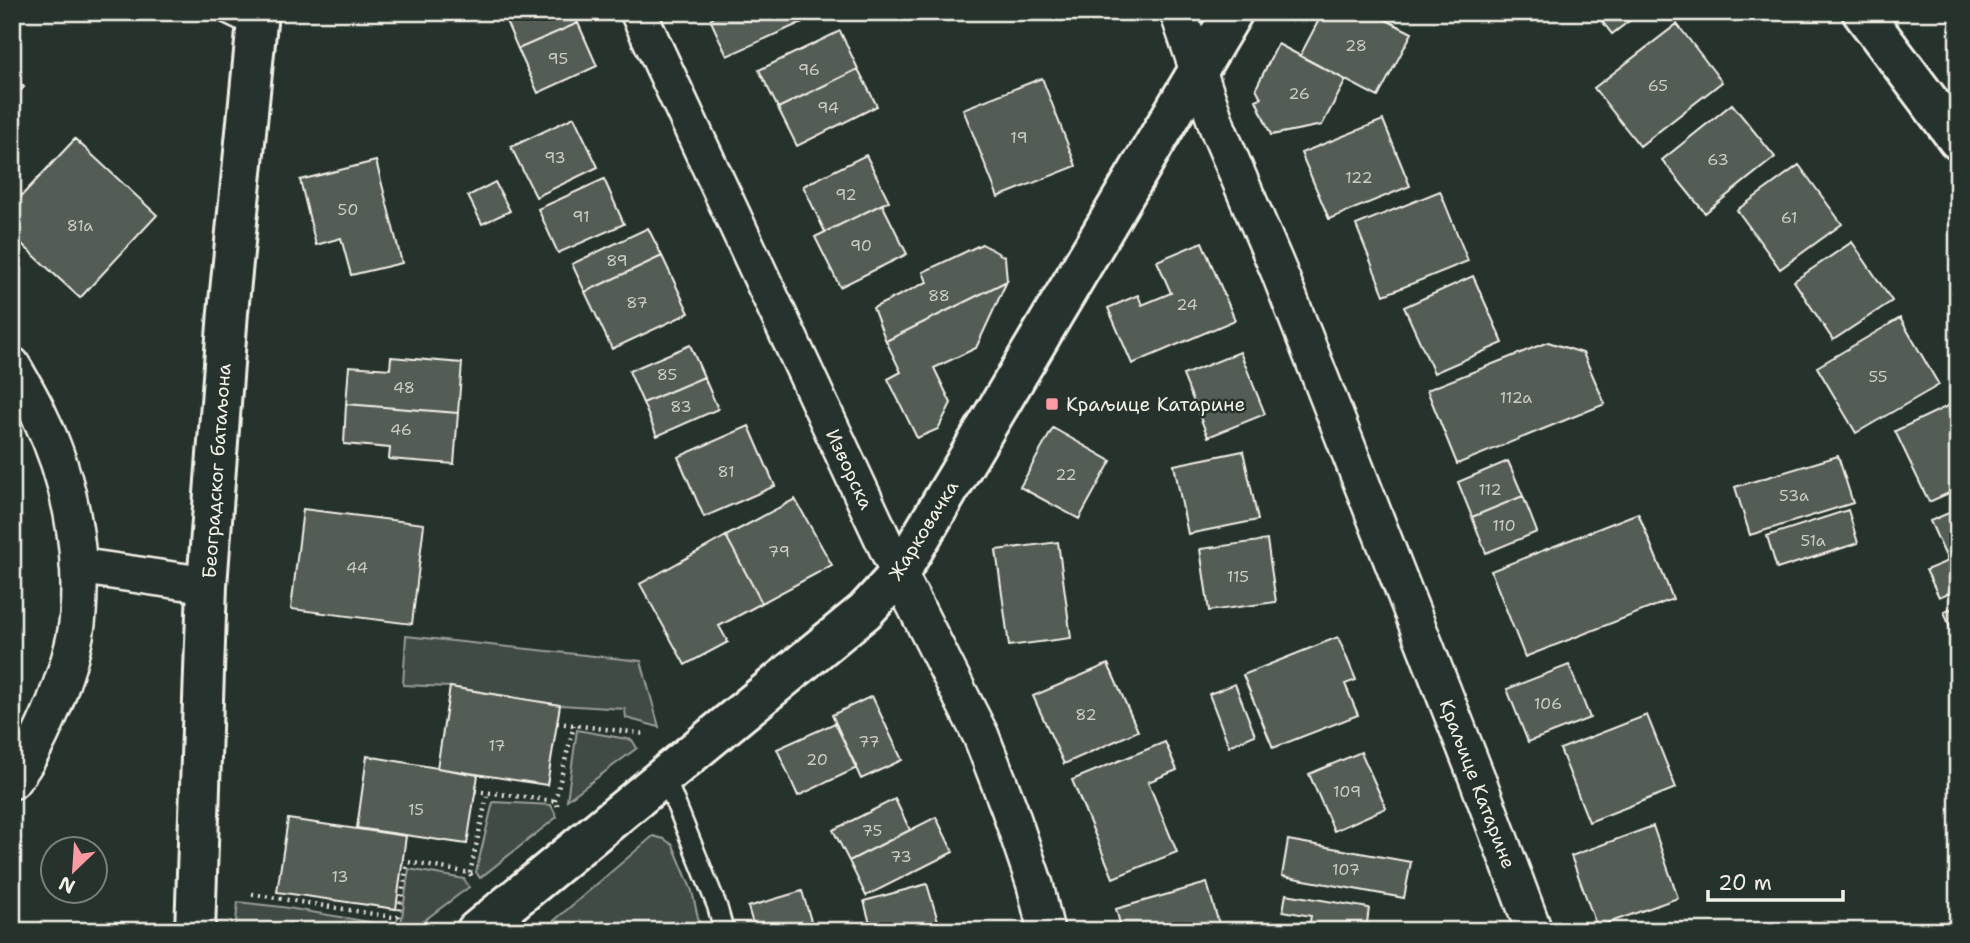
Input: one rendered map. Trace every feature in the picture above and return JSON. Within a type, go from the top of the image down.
[{"type":"street","name":"Изворска","points":[[638,12],[899,574],[981,736],[1013,821],[1046,931]]},
{"type":"street","name":"Краљице Катарине","points":[[1178,12],[1217,129],[1279,272],[1534,931]]},
{"type":"street","name":"Жарковачка","points":[[476,931],[865,611],[899,574],[1233,12]]},
{"type":"street","points":[[1862,12],[1958,140]]},
{"type":"street","name":"Београдског батаљона","points":[[195,931],[207,585],[228,312],[246,17]]},
{"type":"street","points":[[12,365],[41,418],[69,495],[78,566],[78,615],[68,666],[48,719],[24,767],[12,781]]},
{"type":"street","points":[[78,566],[207,585]]},
{"type":"lane","points":[[665,777],[717,906],[724,931]]},
{"type":"path","points":[[557,723],[651,734]]},
{"type":"path","points":[[565,819],[555,801],[574,724]]},
{"type":"path","points":[[475,791],[555,801]]},
{"type":"path","points":[[477,888],[470,873],[488,792]]},
{"type":"path","points":[[396,931],[404,862],[470,873]]},
{"type":"path","points":[[252,894],[398,918]]},
{"type":"path","points":[[600,931],[604,923],[622,931]]},
{"type":"shaded area","points":[[406,636],[641,661],[659,727],[626,718],[625,709],[560,705],[450,687],[403,685]]},
{"type":"shaded area","points":[[577,730],[632,740],[637,748],[567,800]]},
{"type":"shaded area","points":[[493,802],[551,805],[557,817],[480,878],[476,872]]},
{"type":"shaded area","points":[[653,836],[673,845],[692,891],[701,931],[542,931]]},
{"type":"shaded area","points":[[409,869],[464,879],[469,887],[410,931],[400,931]]},
{"type":"shaded area","points":[[238,902],[387,925],[386,931],[235,931]]},
{"type":"building","points":[[502,12],[573,12],[578,23],[518,49]]},
{"type":"building","points":[[724,12],[817,12],[818,15],[727,56],[710,19]]},
{"type":"building","points":[[1323,12],[1390,12],[1386,20],[1412,33],[1378,97],[1300,56]]},
{"type":"building","points":[[1595,12],[1641,12],[1612,34]]},
{"type":"building","points":[[578,23],[597,66],[538,93],[518,49]]},
{"type":"building","points":[[1677,24],[1722,82],[1640,146],[1594,88]]},
{"type":"building","points":[[840,31],[858,69],[778,108],[759,70]]},
{"type":"building","points":[[1278,44],[1346,80],[1322,125],[1271,135],[1256,100],[1261,98],[1256,88]]},
{"type":"building","points":[[858,69],[877,106],[797,146],[778,108]]},
{"type":"building","points":[[12,76],[24,87],[12,100]]},
{"type":"building","points":[[1042,78],[1076,166],[998,197],[963,109]]},
{"type":"building","points":[[1732,104],[1775,157],[1705,213],[1662,160]]},
{"type":"building","points":[[574,117],[598,167],[536,197],[511,147]]},
{"type":"building","points":[[1383,120],[1410,186],[1329,219],[1301,153]]},
{"type":"building","points":[[75,139],[157,215],[80,298],[12,235],[12,206]]},
{"type":"building","points":[[866,155],[889,201],[825,232],[803,186]]},
{"type":"building","points":[[376,161],[402,263],[351,275],[341,238],[316,245],[300,180]]},
{"type":"building","points":[[1799,165],[1842,224],[1780,269],[1737,210]]},
{"type":"building","points":[[604,179],[624,224],[558,253],[538,209]]},
{"type":"building","points":[[495,182],[510,211],[482,224],[468,196]]},
{"type":"building","points":[[1440,191],[1468,261],[1384,295],[1356,225]]},
{"type":"building","points":[[882,204],[907,254],[840,287],[815,237]]},
{"type":"building","points":[[648,228],[662,256],[585,292],[572,264]]},
{"type":"building","points":[[1202,242],[1235,320],[1132,364],[1108,308],[1138,295],[1142,305],[1171,293],[1157,261]]},
{"type":"building","points":[[1852,242],[1892,301],[1833,340],[1794,281]]},
{"type":"building","points":[[982,244],[1005,257],[1007,281],[886,341],[873,308],[927,282],[923,272]]},
{"type":"building","points":[[662,256],[689,313],[612,349],[585,292]]},
{"type":"building","points":[[1473,276],[1503,343],[1434,373],[1404,307]]},
{"type":"building","points":[[1007,281],[976,348],[934,368],[951,403],[938,429],[917,438],[888,379],[901,372],[886,341]]},
{"type":"building","points":[[1900,318],[1939,385],[1856,433],[1817,367]]},
{"type":"building","points":[[1548,342],[1583,353],[1605,404],[1457,464],[1427,390]]},
{"type":"building","points":[[690,345],[704,377],[643,403],[629,371]]},
{"type":"building","points":[[1240,352],[1265,414],[1208,437],[1183,375]]},
{"type":"building","points":[[391,357],[462,363],[458,413],[346,404],[349,366],[390,369]]},
{"type":"building","points":[[704,377],[718,409],[657,436],[643,403]]},
{"type":"building","points":[[1954,403],[1958,412],[1958,489],[1929,502],[1895,431]]},
{"type":"building","points":[[346,404],[458,413],[454,464],[389,459],[390,448],[344,444]]},
{"type":"building","points":[[749,426],[775,486],[704,517],[678,457]]},
{"type":"building","points":[[1053,428],[1111,461],[1079,519],[1020,487]]},
{"type":"building","points":[[1243,451],[1258,520],[1188,534],[1174,465]]},
{"type":"building","points":[[1838,456],[1853,503],[1750,535],[1735,487]]},
{"type":"building","points":[[1508,461],[1523,496],[1472,517],[1458,482]]},
{"type":"building","points":[[1523,496],[1537,532],[1486,553],[1472,517]]},
{"type":"building","points":[[795,499],[832,565],[762,603],[726,536]]},
{"type":"building","points":[[303,509],[424,524],[412,624],[291,609]]},
{"type":"building","points":[[1958,509],[1958,589],[1939,597],[1926,570],[1948,561],[1930,521]]},
{"type":"building","points":[[1848,510],[1858,543],[1777,569],[1767,536]]},
{"type":"building","points":[[1638,513],[1673,599],[1525,657],[1491,571]]},
{"type":"building","points":[[726,536],[762,603],[719,626],[728,642],[685,665],[640,584]]},
{"type":"building","points":[[1267,540],[1276,602],[1209,611],[1200,549]]},
{"type":"building","points":[[1058,542],[1071,638],[1009,646],[996,550]]},
{"type":"building","points":[[1958,607],[1958,645],[1956,645],[1944,611]]},
{"type":"building","points":[[1338,637],[1356,680],[1345,684],[1358,715],[1273,748],[1243,675]]},
{"type":"building","points":[[1108,664],[1138,731],[1064,764],[1033,696]]},
{"type":"building","points":[[1569,665],[1590,718],[1528,742],[1507,689]]},
{"type":"building","points":[[1235,684],[1255,735],[1229,746],[1209,694]]},
{"type":"building","points":[[450,687],[560,705],[547,785],[437,768]]},
{"type":"building","points":[[872,696],[902,760],[861,779],[832,715]]},
{"type":"building","points":[[1647,715],[1676,788],[1589,822],[1560,749]]},
{"type":"building","points":[[835,723],[857,768],[798,796],[777,749]]},
{"type":"building","points":[[1165,742],[1177,770],[1148,782],[1177,852],[1113,878],[1072,780]]},
{"type":"building","points":[[1361,752],[1386,808],[1334,831],[1309,774]]},
{"type":"building","points":[[367,756],[478,775],[467,844],[357,828]]},
{"type":"building","points":[[895,799],[910,830],[849,861],[833,830]]},
{"type":"building","points":[[936,817],[953,852],[866,896],[849,861]]},
{"type":"building","points":[[288,819],[406,836],[396,909],[277,892]]},
{"type":"building","points":[[1653,826],[1678,898],[1597,927],[1571,856]]},
{"type":"building","points":[[1288,840],[1411,862],[1404,898],[1282,876]]},
{"type":"building","points":[[1207,883],[1221,931],[1122,931],[1116,909]]},
{"type":"building","points":[[927,884],[941,931],[872,931],[864,901]]},
{"type":"building","points":[[802,891],[814,931],[755,931],[748,907]]},
{"type":"building","points":[[1286,894],[1369,908],[1366,931],[1308,931],[1311,916],[1283,911]]},
{"type":"place","name":"Краљице Катарине","points":[[1052,404]]}]
